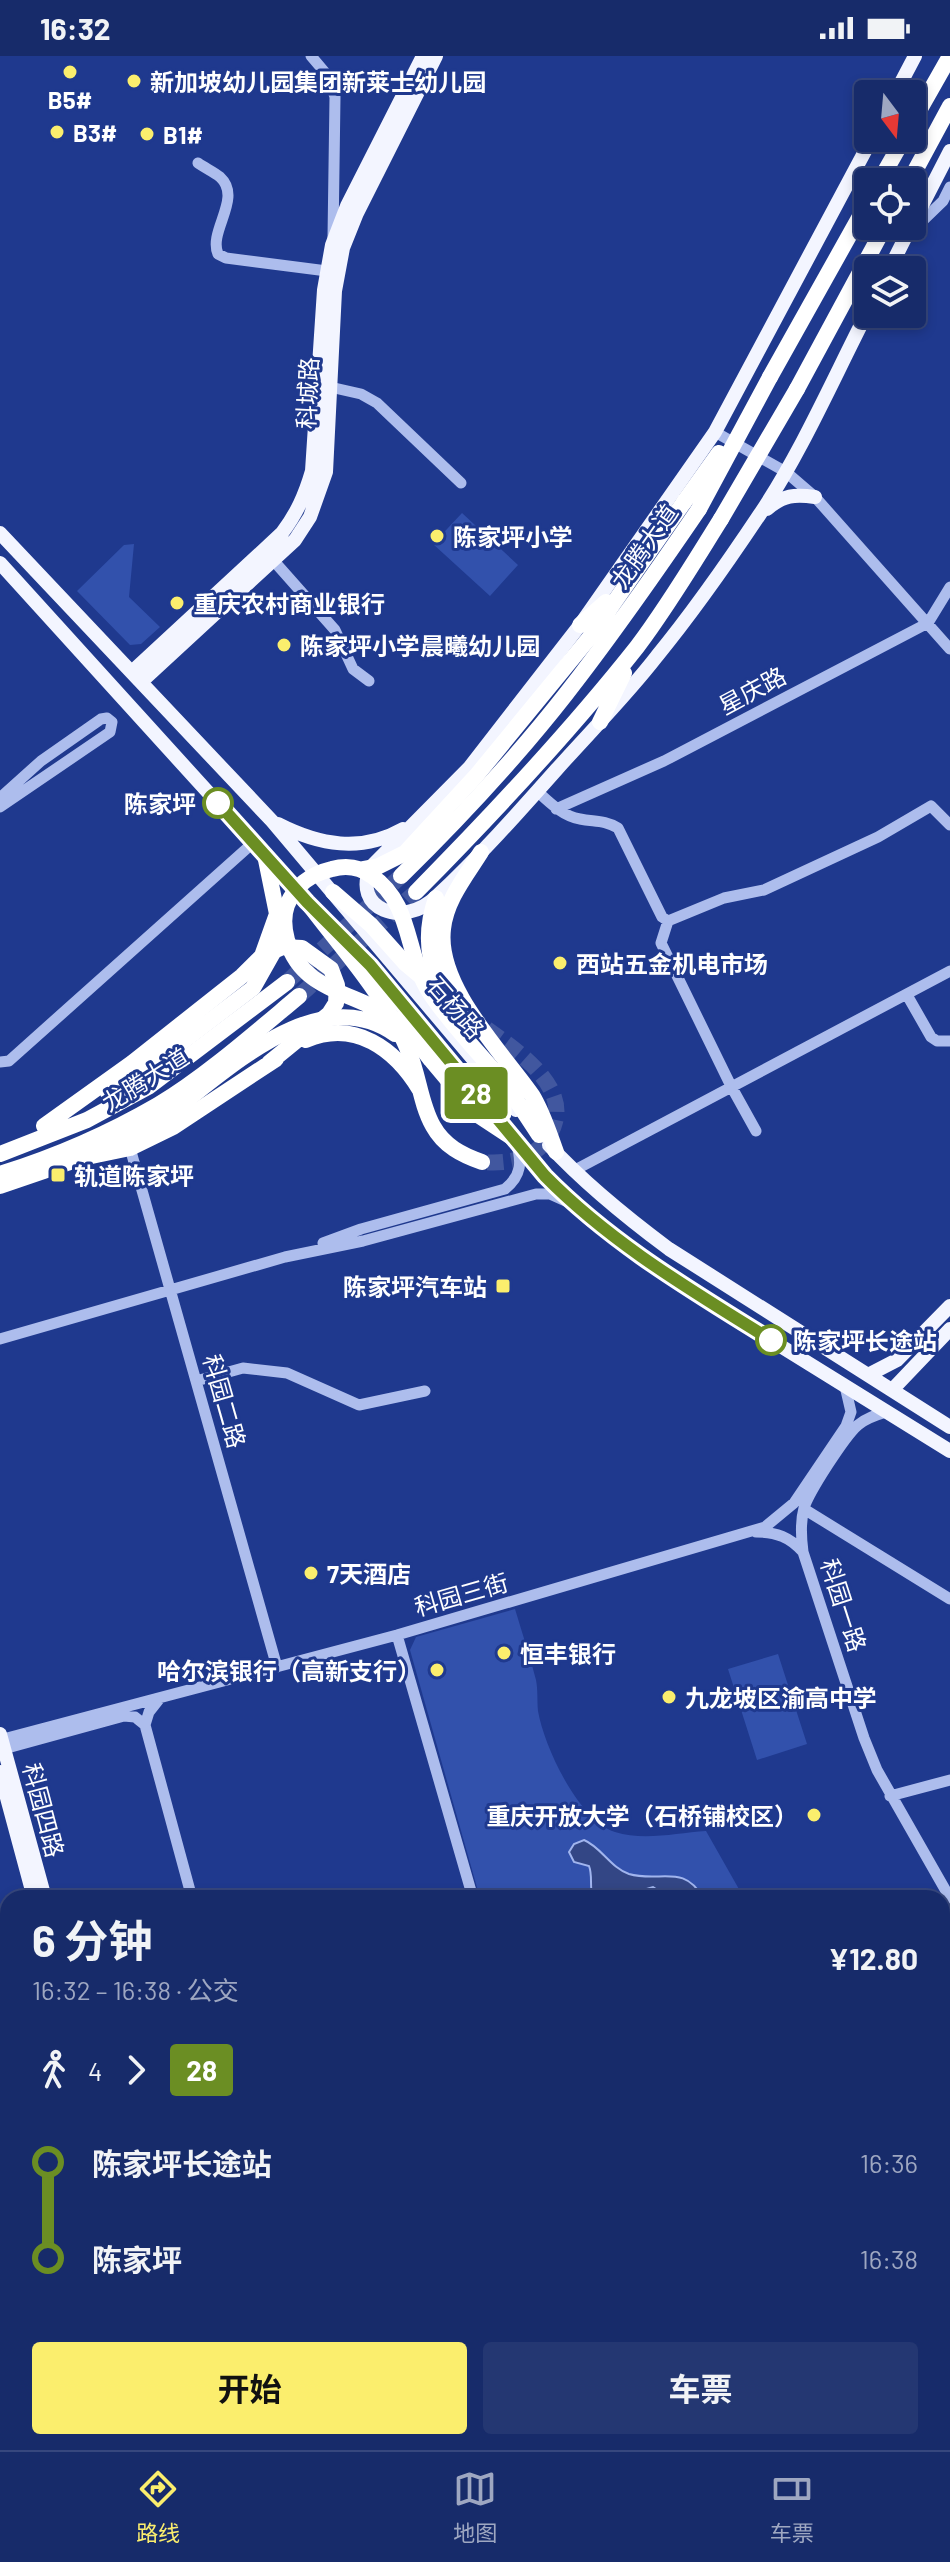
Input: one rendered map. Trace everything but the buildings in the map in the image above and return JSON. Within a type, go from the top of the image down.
[{"type":"highway","points":[[926,98],[950,56]]},
{"type":"highway","points":[[917,168],[950,106]]},
{"type":"highway","points":[[0,1148],[140,1074],[253,988],[275,949],[285,910],[294,891],[309,877],[342,866],[363,869],[379,866],[405,853],[476,776],[585,631],[692,506],[757,400],[854,227]]},
{"type":"highway","name":"龙腾大道","points":[[416,892],[478,828],[637,646],[721,519],[797,389],[877,240]]},
{"type":"highway","name":"龙腾大道","points":[[401,876],[453,825],[565,695],[638,598],[692,506]]},
{"type":"highway","points":[[600,722],[637,646]]},
{"type":"highway","points":[[481,852],[458,886],[442,931],[449,970],[488,1039],[531,1094],[542,1113],[556,1152]]},
{"type":"highway","points":[[44,1126],[132,1063],[242,976],[262,956],[277,914],[265,855]]},
{"type":"highway","points":[[363,869],[392,893],[428,990],[507,1086],[539,1135]]},
{"type":"highway","points":[[333,892],[371,925],[405,963],[434,982],[428,944],[430,914],[436,898]]},
{"type":"highway","points":[[307,902],[381,1000],[408,1048],[432,1125],[443,1140],[461,1154],[482,1162]]},
{"type":"highway","points":[[285,910],[284,931],[291,955],[305,973],[400,1023],[478,1115],[516,1140]]},
{"type":"highway","points":[[262,956],[293,946],[312,952],[331,969],[337,994],[336,1003],[329,1014],[269,1063]]},
{"type":"highway","name":"龙腾大道","points":[[0,1154],[87,1120],[148,1087],[287,982]]},
{"type":"highway","name":"龙腾大道","points":[[0,1174],[95,1138],[160,1104],[249,1038],[299,996]]},
{"type":"highway","points":[[82,1158],[166,1116],[258,1047],[289,1029],[315,1020],[341,1016],[374,1021],[412,1045],[435,1065]]},
{"type":"highway","points":[[0,1186],[82,1158],[130,1148],[173,1127],[269,1063],[325,1033],[351,1033],[386,1048],[401,1062],[420,1090]]},
{"type":"main road","name":"科城路","points":[[137,676],[282,533],[296,515],[312,471],[327,271],[332,245],[347,206],[423,56]]},
{"type":"main road","name":"科城路","points":[[137,676],[295,540],[310,517],[326,472],[335,291],[346,240],[436,56]]},
{"type":"main road","points":[[902,80],[915,56]]},
{"type":"main road","points":[[926,198],[950,151]]},
{"type":"main road","points":[[859,328],[786,472],[760,514],[658,656],[436,898],[414,912],[394,914],[382,910],[375,903],[367,884],[366,876],[371,867],[469,768],[585,631],[715,432],[865,152]]},
{"type":"main road","points":[[760,514],[779,499],[794,494],[815,497]]},
{"type":"main road","name":"石杨路","points":[[0,533],[272,821],[374,945],[573,1171],[669,1249],[950,1427]]},
{"type":"main road","name":"石杨路","points":[[0,563],[307,902],[370,965],[574,1205],[608,1234],[666,1275],[950,1451]]},
{"type":"main road","points":[[272,821],[300,835],[346,845],[380,840],[420,819]]},
{"type":"main road","points":[[868,1375],[897,1360],[950,1306]]},
{"type":"main road","points":[[892,1390],[950,1329]]},
{"type":"main road","points":[[926,1330],[923,1336],[926,1341],[931,1344],[937,1342]]},
{"type":"main road","name":"科园四路","points":[[1,1743],[43,1890]]},
{"type":"main road","name":"科园四路","points":[[0,1772],[32,1890]]},
{"type":"street","points":[[311,56],[328,76],[335,97],[332,245]]},
{"type":"street","points":[[198,163],[218,175],[227,189],[227,201],[215,244],[218,254],[226,258],[327,271]]},
{"type":"street","points":[[926,217],[946,203],[950,187]]},
{"type":"street","points":[[330,387],[361,394],[377,403],[461,483]]},
{"type":"street","points":[[715,432],[786,472],[815,497],[950,649]]},
{"type":"street","points":[[273,560],[335,630],[353,669],[369,681]]},
{"type":"street","points":[[928,623],[950,587]]},
{"type":"street","name":"星庆路","points":[[556,809],[664,761],[928,623]]},
{"type":"street","points":[[0,798],[41,761],[101,719],[107,718],[112,722],[110,732],[0,807]]},
{"type":"street","points":[[537,791],[556,809],[579,819],[607,822],[618,828],[662,917],[668,921]]},
{"type":"street","points":[[668,921],[724,898],[764,890],[878,837],[931,806],[950,825]]},
{"type":"street","points":[[0,1062],[9,1061],[254,842]]},
{"type":"street","points":[[668,921],[661,943],[756,1131]]},
{"type":"street","points":[[573,1171],[950,971]]},
{"type":"street","points":[[907,995],[931,1037],[937,1041],[950,1041]]},
{"type":"street","points":[[285,1257],[361,1229],[505,1189],[520,1171],[516,1140]]},
{"type":"street","name":"科园二路","points":[[130,1148],[277,1667]]},
{"type":"street","points":[[0,1339],[285,1257],[363,1241],[536,1194],[550,1194],[574,1205]]},
{"type":"street","points":[[196,1381],[243,1368],[287,1373],[359,1405],[425,1391]]},
{"type":"street","name":"科园三街","points":[[1,1743],[397,1635],[750,1533],[775,1521],[794,1503],[846,1426],[851,1412],[845,1386]]},
{"type":"street","points":[[803,1552],[801,1533],[809,1495],[853,1430],[863,1421],[886,1412]]},
{"type":"street","points":[[804,1509],[950,1599]]},
{"type":"street","name":"科园一路","points":[[750,1533],[781,1535],[793,1541],[803,1552],[864,1738],[890,1796],[945,1890]]},
{"type":"street","points":[[397,1635],[471,1890]]},
{"type":"street","points":[[161,1698],[149,1712],[145,1725],[190,1890]]},
{"type":"street","points":[[1,1743],[124,1716],[135,1717],[145,1725]]},
{"type":"street","points":[[890,1796],[950,1780]]},
{"type":"shaded area","points":[[462,513],[518,565],[490,596],[433,544]]},
{"type":"shaded area","points":[[134,544],[129,597],[160,627],[141,644],[130,645],[77,591],[124,545]]},
{"type":"shaded area","points":[[515,1609],[536,1680],[538,1711],[547,1743],[576,1798],[601,1825],[626,1835],[706,1831],[739,1890],[478,1890],[410,1650],[416,1637]]},
{"type":"shaded area","points":[[778,1654],[807,1744],[757,1760],[728,1669]]},
{"type":"shaded area","points":[[584,1840],[629,1874],[679,1877],[698,1890],[658,1890],[653,1887],[643,1890],[591,1890],[589,1866],[574,1862],[569,1852],[574,1844]]},
{"type":"tunnel","points":[[287,982],[401,876]]},
{"type":"tunnel","points":[[299,996],[416,892]]},
{"type":"tunnel","points":[[431,984],[528,1062],[552,1091],[556,1107],[554,1125],[544,1143],[531,1154],[516,1160],[482,1162]]},
{"type":"bus line","name":"28","points":[[218,803],[307,902],[370,965],[545,1176],[574,1205],[634,1254],[771,1340]]},
{"type":"place","name":"B5#","points":[[70,72]]},
{"type":"place","name":"新加坡幼儿园集团新莱士幼儿园","points":[[134,81]]},
{"type":"place","name":"B3#","points":[[57,132]]},
{"type":"place","name":"B1#","points":[[147,134]]},
{"type":"place","name":"陈家坪小学","points":[[437,536]]},
{"type":"place","name":"重庆农村商业银行","points":[[177,603]]},
{"type":"place","name":"陈家坪小学晨曦幼儿园","points":[[284,645]]},
{"type":"place","name":"陈家坪","points":[[218,803]]},
{"type":"place","name":"西站五金机电市场","points":[[560,963]]},
{"type":"place","name":"轨道陈家坪","points":[[58,1175]]},
{"type":"place","name":"陈家坪汽车站","points":[[503,1286]]},
{"type":"place","name":"陈家坪长途站","points":[[771,1340]]},
{"type":"place","name":"7天酒店","points":[[311,1573]]},
{"type":"place","name":"恒丰银行","points":[[504,1653]]},
{"type":"place","name":"哈尔滨银行（高新支行）","points":[[437,1670]]},
{"type":"place","name":"九龙坡区渝高中学","points":[[669,1697]]},
{"type":"place","name":"重庆开放大学（石桥铺校区）","points":[[814,1815]]}]
